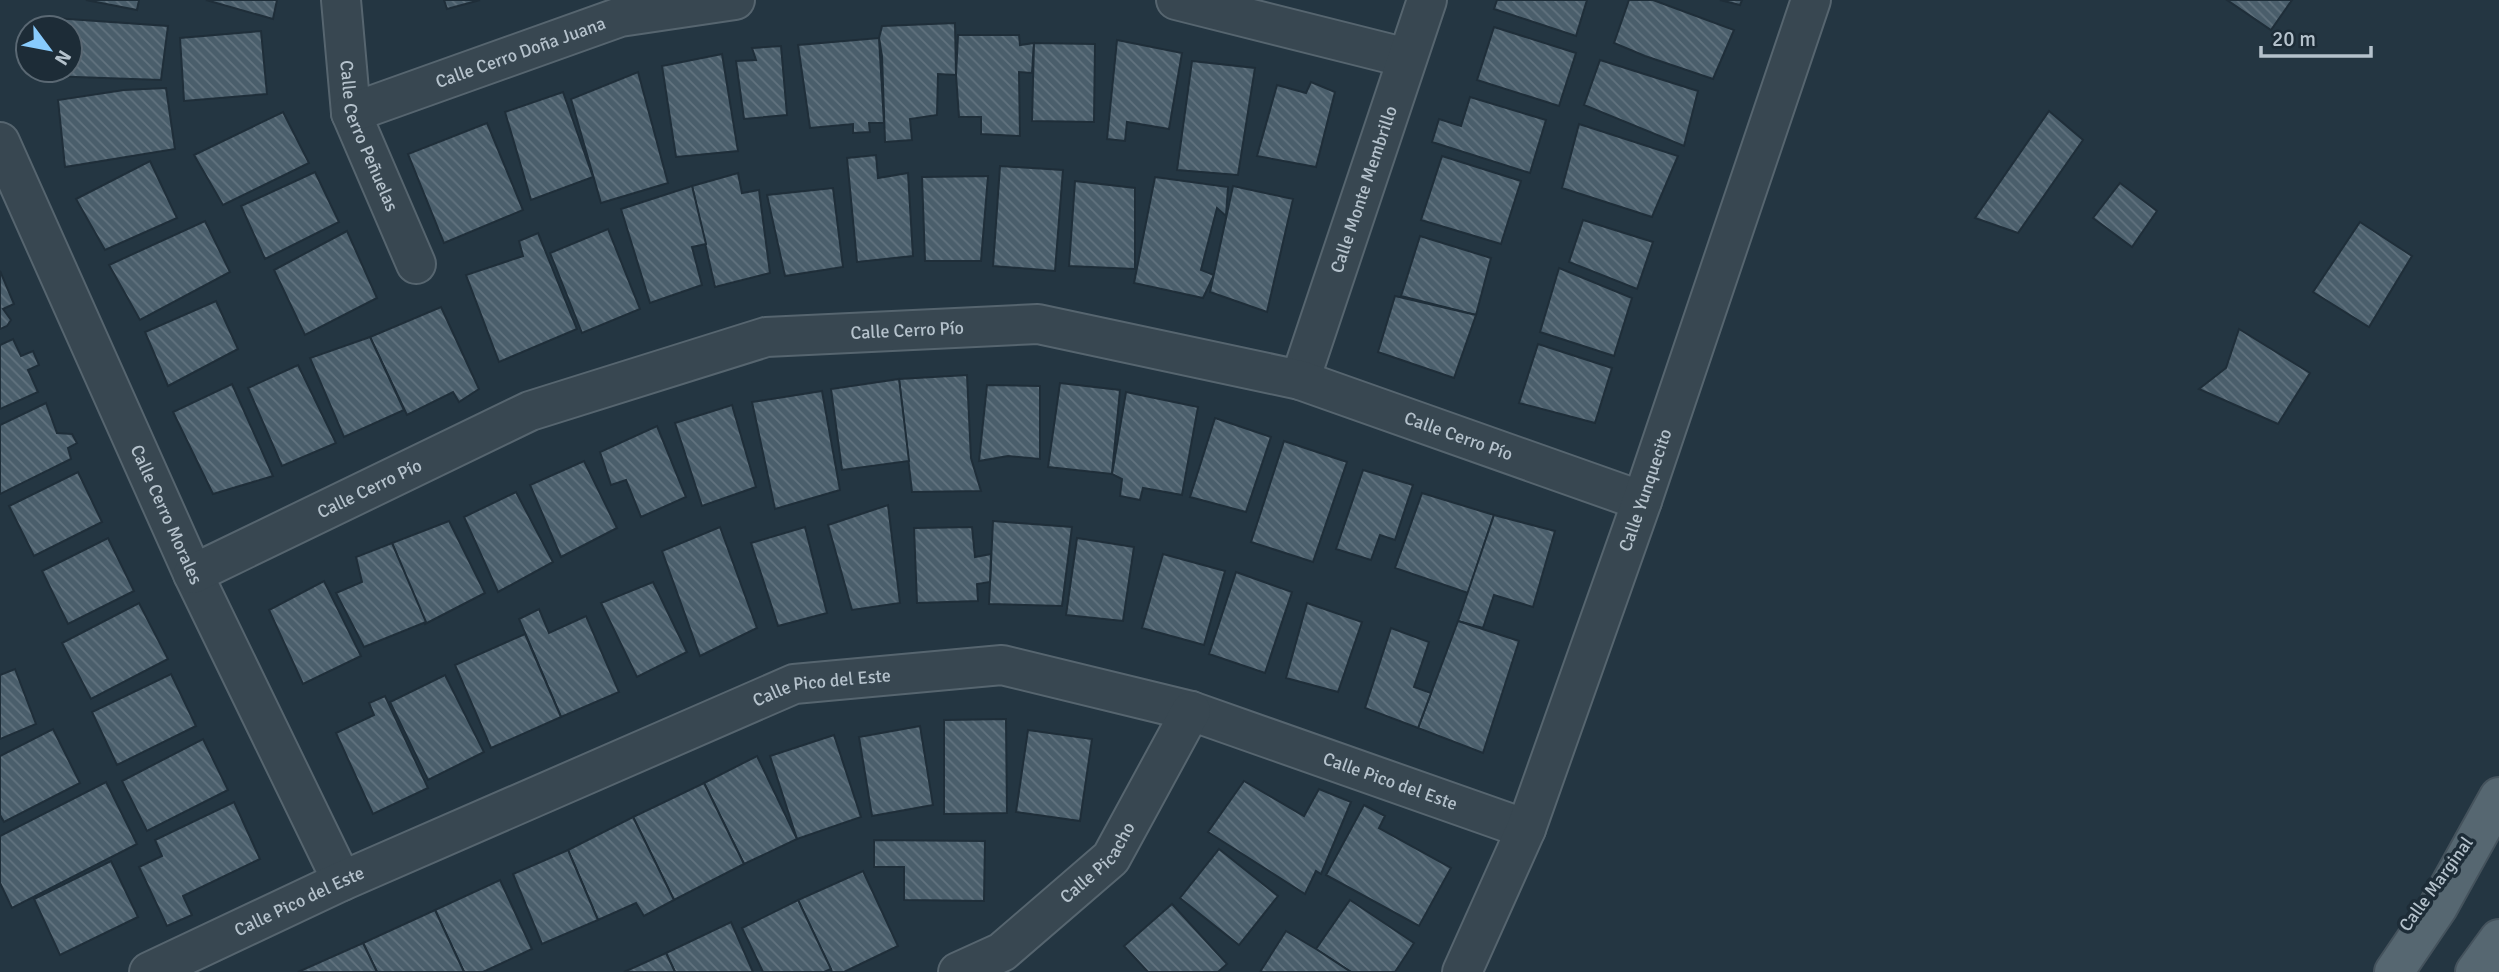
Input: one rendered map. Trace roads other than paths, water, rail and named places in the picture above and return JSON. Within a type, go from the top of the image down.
[{"type":"main road","points":[[2393,972],[2438,907],[2499,797]]},
{"type":"main road","points":[[2475,972],[2499,939]]},
{"type":"street","name":"Calle Cerro Peñuelas","points":[[341,0],[351,113],[416,264]]},
{"type":"street","name":"Calle Cerro Doña Juana","points":[[351,113],[620,17],[735,0]]},
{"type":"street","points":[[1176,0],[1407,58]]},
{"type":"street","name":"Calle Monte Membrillo","points":[[1300,380],[1427,0]]},
{"type":"street","name":"Calle Yunquecito","points":[[1462,972],[1526,829],[1642,501],[1811,0]]},
{"type":"street","name":"Calle Cerro Morales","points":[[0,145],[193,574],[342,881]]},
{"type":"street","name":"Calle Cerro Pío","points":[[193,574],[530,411],[765,337],[1038,324],[1300,380],[1642,501]]},
{"type":"street","name":"Calle Pico del Este","points":[[149,972],[342,881],[794,684],[1002,665],[1191,711],[1526,829]]},
{"type":"street","name":"Calle Picacho","points":[[958,972],[1002,951],[1111,858],[1191,711]]},
{"type":"street","name":"Calle Marginal","points":[[2373,972],[2499,797]]}]
